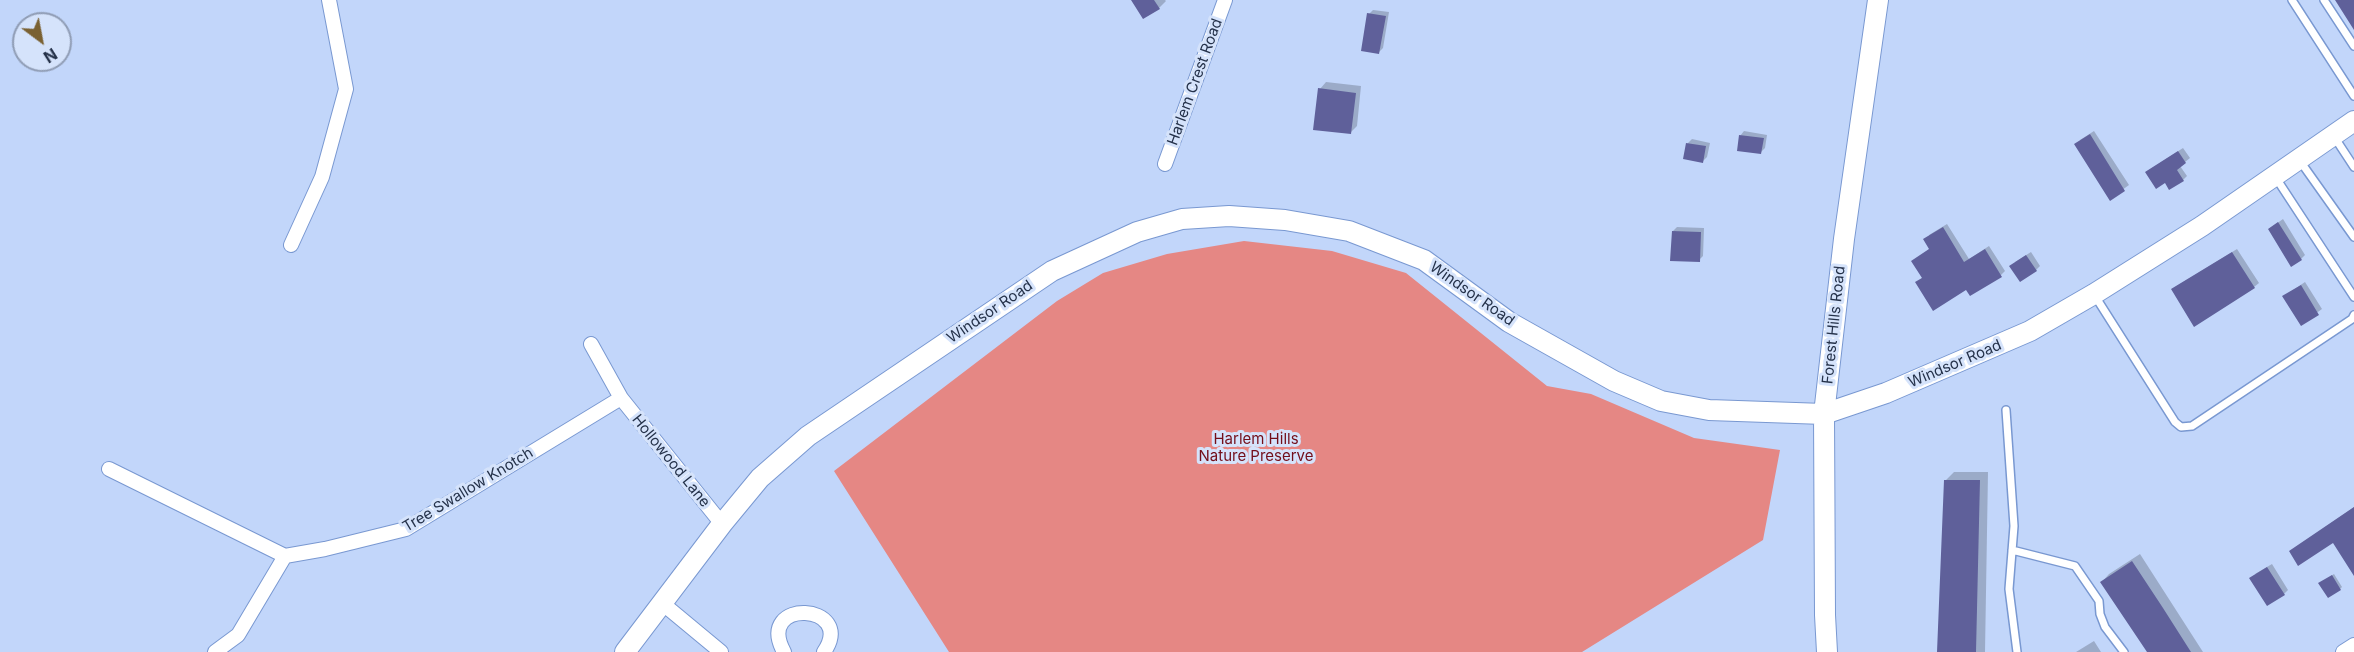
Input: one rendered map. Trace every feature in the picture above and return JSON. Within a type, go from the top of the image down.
[{"type":"street","points":[[291,245],[322,177],[346,89],[329,0]]},
{"type":"street","name":"Harlem Crest Road","points":[[1165,164],[1225,0]]},
{"type":"street","name":"Forest Hills Road","points":[[1827,652],[1824,414],[1844,239],[1878,0]]},
{"type":"street","name":"Windsor Road","points":[[625,652],[722,524],[760,478],[808,436],[1052,271],[1137,232],[1182,219],[1229,216],[1285,220],[1349,231],[1424,260],[1509,322],[1614,381],[1661,401],[1709,410],[1824,414],[1887,393],[2030,331],[2094,294],[2275,177],[2354,121]]},
{"type":"street","name":"Hollowood Lane","points":[[591,344],[621,398],[722,524]]},
{"type":"street","name":"Tree Swallow Knotch","points":[[285,556],[406,530],[621,398]]},
{"type":"street","points":[[109,469],[285,556],[238,634],[215,652]]},
{"type":"street","points":[[662,603],[721,652]]},
{"type":"street","points":[[782,651],[779,633],[783,622],[799,612],[810,612],[819,616],[829,630],[830,639],[824,652]]},
{"type":"street","points":[[2343,652],[2354,645]]},
{"type":"lane","points":[[2292,0],[2354,96]]},
{"type":"lane","points":[[2324,0],[2354,46]]},
{"type":"lane","points":[[2334,136],[2354,167]]},
{"type":"lane","points":[[2299,160],[2354,237]]},
{"type":"lane","points":[[2275,177],[2354,297]]},
{"type":"lane","points":[[2094,294],[2175,422],[2181,427],[2192,426],[2352,319],[2354,315]]},
{"type":"lane","points":[[2006,410],[2014,526],[2009,589],[2017,652]]},
{"type":"lane","points":[[2012,550],[2075,566],[2098,601],[2105,627],[2124,652]]},
{"type":"green space","name":"Harlem Hills Nature Preserve","points":[[1244,241],[1332,251],[1406,273],[1547,386],[1591,394],[1694,438],[1780,450],[1763,540],[1582,652],[949,652],[834,471],[1057,301],[1103,273],[1167,254]]},
{"type":"building","points":[[1131,0],[1154,0],[1160,9],[1143,19]]},
{"type":"building","points":[[2335,0],[2354,0],[2354,30]]},
{"type":"building","points":[[1367,13],[1386,16],[1379,54],[1361,51]]},
{"type":"building","points":[[1318,88],[1356,93],[1351,134],[1313,130]]},
{"type":"building","points":[[2090,134],[2125,191],[2110,201],[2074,144]]},
{"type":"building","points":[[1739,135],[1764,138],[1761,154],[1737,151]]},
{"type":"building","points":[[1686,143],[1706,146],[1703,163],[1683,159]]},
{"type":"building","points":[[2178,151],[2186,163],[2177,170],[2184,181],[2169,190],[2165,183],[2156,189],[2145,172]]},
{"type":"building","points":[[2278,222],[2302,260],[2291,267],[2268,229]]},
{"type":"building","points":[[1943,227],[1964,262],[1985,249],[2002,277],[1970,296],[1966,290],[1933,311],[1915,282],[1922,278],[1911,261],[1929,249],[1923,239]]},
{"type":"building","points":[[1672,231],[1701,232],[1700,262],[1670,261]]},
{"type":"building","points":[[2232,252],[2255,288],[2194,327],[2171,289]]},
{"type":"building","points":[[2026,255],[2037,271],[2020,282],[2009,266]]},
{"type":"building","points":[[2301,285],[2319,315],[2301,326],[2282,296]]},
{"type":"building","points":[[1944,480],[1980,480],[1976,652],[1937,652]]},
{"type":"building","points":[[2354,507],[2354,576],[2333,543],[2298,566],[2289,551]]},
{"type":"building","points":[[2132,561],[2191,652],[2147,652],[2100,582]]},
{"type":"building","points":[[2267,567],[2285,595],[2267,606],[2249,578]]},
{"type":"building","points":[[2332,575],[2341,590],[2328,598],[2318,583]]}]
